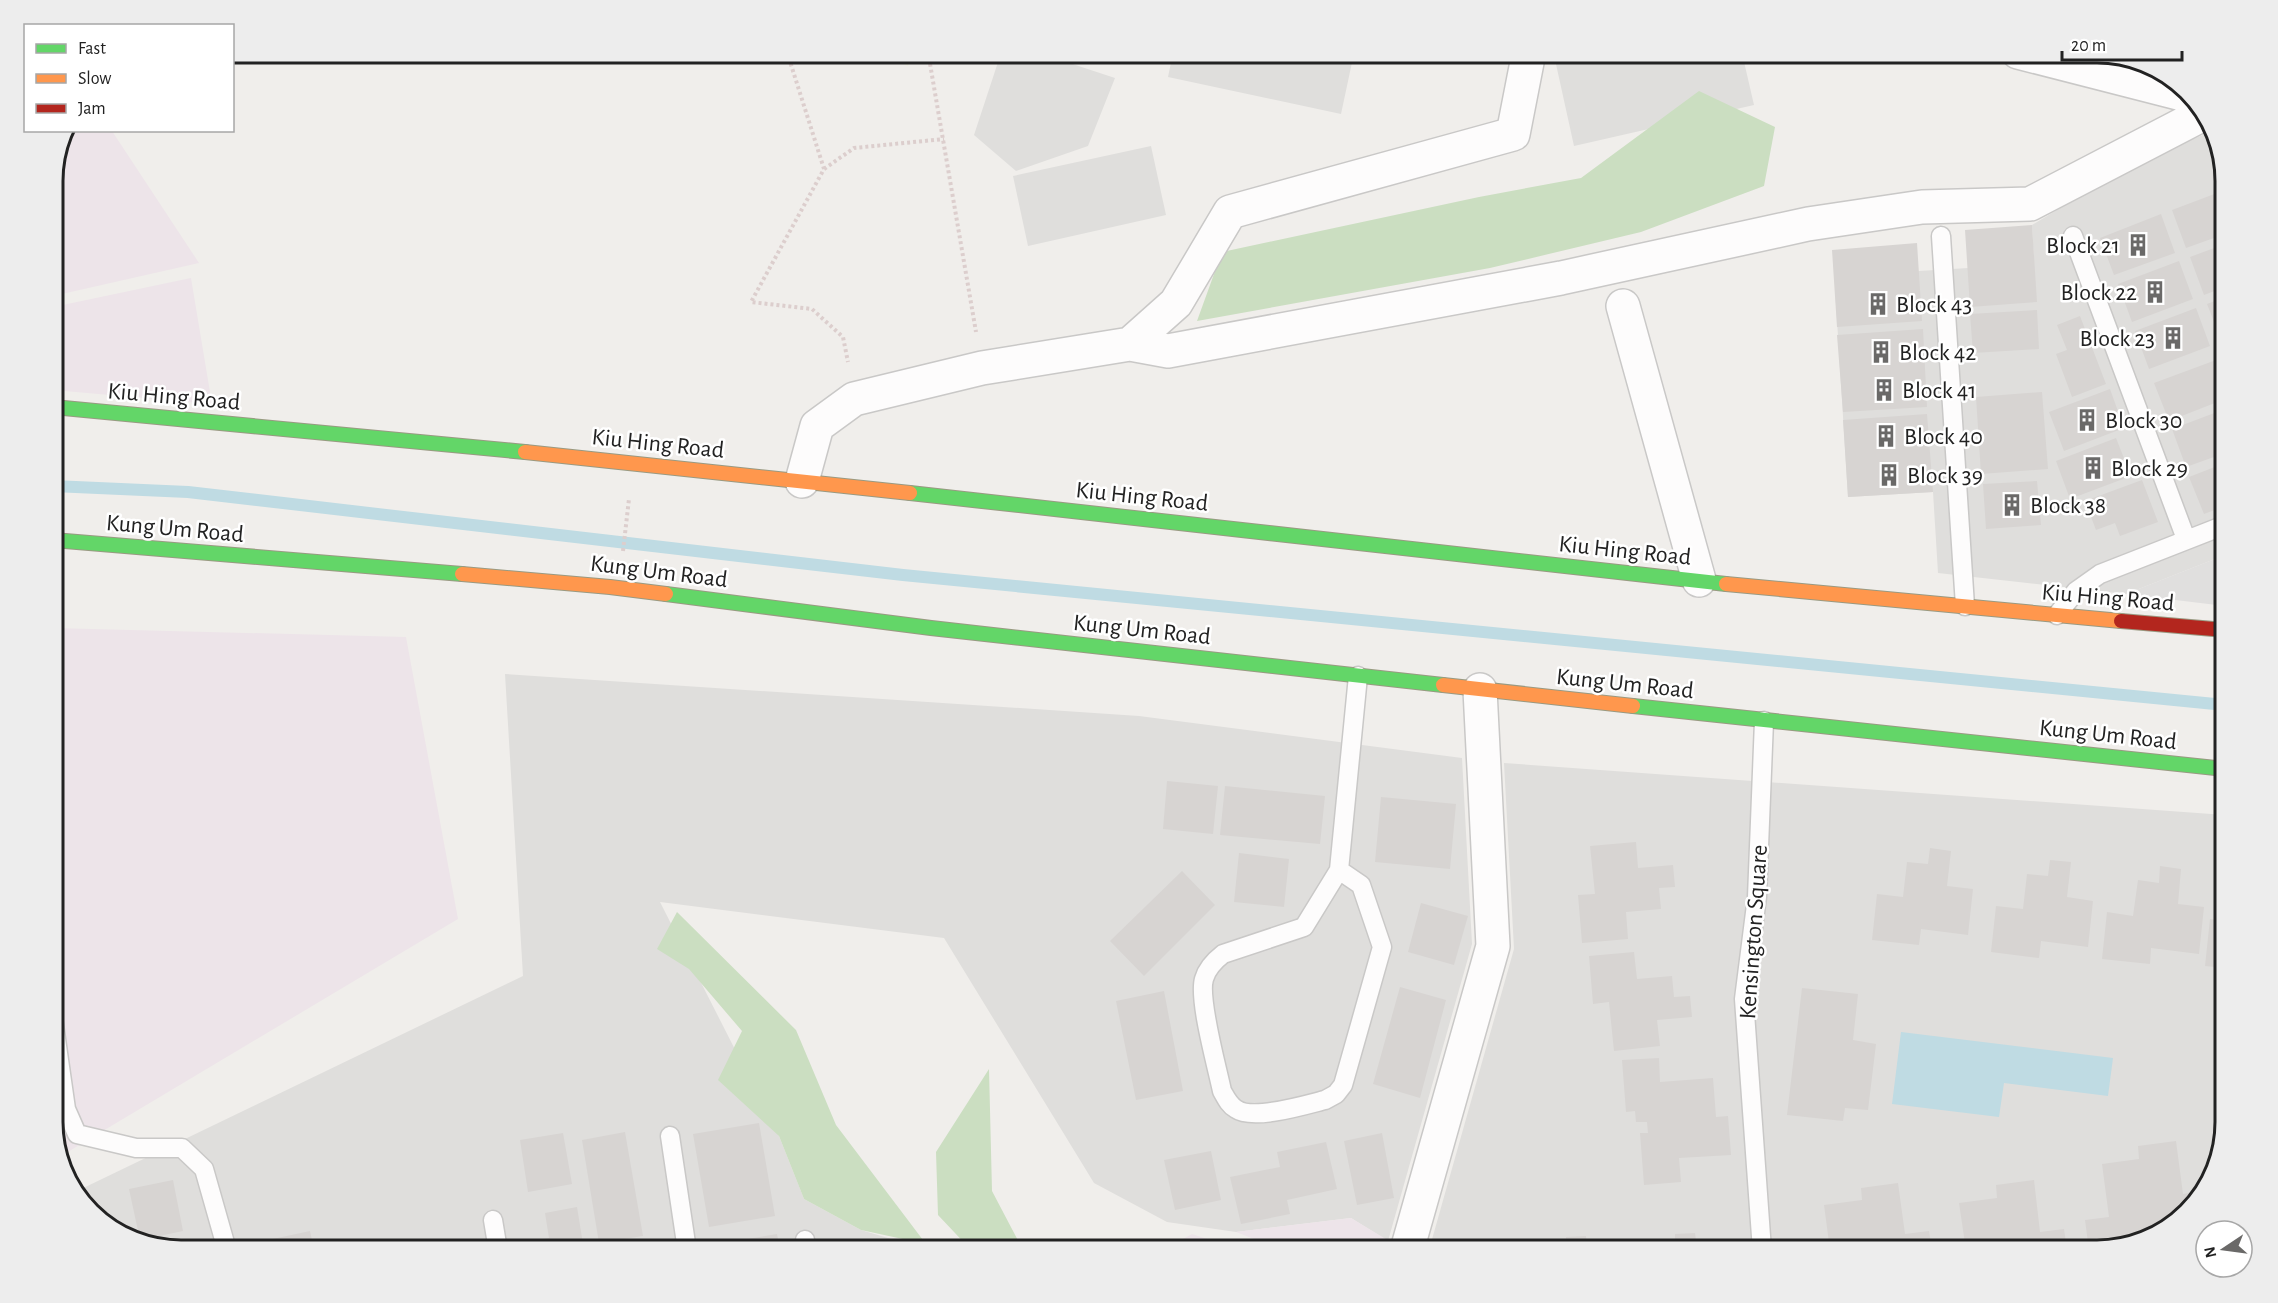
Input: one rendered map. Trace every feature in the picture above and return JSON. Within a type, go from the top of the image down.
[{"type":"street","points":[[1130,344],[1176,303],[1230,212],[1513,134],[1527,63]]},
{"type":"street","points":[[2062,63],[2174,91]]},
{"type":"street","points":[[802,481],[817,426],[854,399],[982,368],[1130,344],[1168,351],[1561,278],[1808,224],[1922,207],[2030,204],[2196,118]]},
{"type":"street","points":[[1623,306],[1699,580]]},
{"type":"street","name":"Kiu Hing Road","points":[[63,408],[634,462],[1699,580],[2215,629]]},
{"type":"street","name":"Kung Um Road","points":[[63,541],[610,587],[931,628],[1480,690],[2215,768]]},
{"type":"street","points":[[1410,1240],[1493,946],[1480,690]]},
{"type":"lane","points":[[2073,236],[2186,539]]},
{"type":"lane","points":[[1941,237],[1965,606]]},
{"type":"lane","points":[[2057,615],[2076,591],[2100,574],[2215,529]]},
{"type":"lane","points":[[1339,870],[1361,885],[1382,947],[1343,1085],[1336,1094],[1325,1100],[1250,1114],[1237,1110],[1228,1102],[1222,1091],[1202,994],[1206,971],[1223,954],[1304,927],[1339,870],[1358,676]]},
{"type":"lane","name":"Kensington Square","points":[[1761,1240],[1744,999],[1757,897],[1764,721]]},
{"type":"lane","points":[[63,1087],[66,1108],[77,1134],[136,1148],[182,1148],[204,1169],[224,1240]]},
{"type":"lane","points":[[670,1136],[685,1240]]},
{"type":"lane","points":[[493,1220],[496,1240]]},
{"type":"path","points":[[790,63],[824,169]]},
{"type":"path","points":[[930,63],[982,368]]},
{"type":"path","points":[[854,399],[843,337],[812,309],[751,302],[824,169],[854,148],[944,139]]},
{"type":"path","points":[[623,553],[630,490]]},
{"type":"shaded area","points":[[998,63],[1069,63],[1115,78],[1088,146],[1016,171],[974,135]]},
{"type":"shaded area","points":[[1171,63],[1352,63],[1341,114],[1168,77]]},
{"type":"shaded area","points":[[1556,63],[1744,63],[1754,105],[1574,146]]},
{"type":"shaded area","points":[[74,132],[113,132],[199,263],[63,294],[63,173],[67,150]]},
{"type":"shaded area","points":[[2205,134],[2211,150],[2215,173],[2215,559],[2126,594],[1938,573],[1933,492],[1848,497],[1835,288],[1919,271],[2034,264],[2032,225],[2131,166]]},
{"type":"shaded area","points":[[1151,146],[1166,215],[1028,246],[1013,176]]},
{"type":"shaded area","points":[[191,278],[212,404],[63,391],[63,305]]},
{"type":"shaded area","points":[[2215,559],[2215,605],[2126,594]]},
{"type":"shaded area","points":[[63,628],[406,637],[458,919],[67,1152],[63,1130]]},
{"type":"shaded area","points":[[505,674],[1139,716],[1462,758],[1472,944],[1388,1240],[1351,1218],[1236,1232],[1167,1222],[1094,1183],[944,938],[660,902],[779,1136],[804,1199],[861,1230],[895,1240],[165,1239],[136,1231],[109,1216],[97,1206],[83,1188],[523,976]]},
{"type":"shaded area","points":[[1504,763],[2215,814],[2215,1122],[2211,1153],[2199,1181],[2181,1206],[2169,1216],[2142,1231],[2113,1239],[1432,1240],[1514,949]]},
{"type":"shaded area","points":[[1351,1218],[1387,1240],[1256,1240],[1236,1232]]},
{"type":"shaded area","points":[[1192,1234],[1210,1240],[1181,1240]]},
{"type":"green space","points":[[1699,91],[1775,127],[1764,186],[1641,232],[1490,268],[1197,321],[1222,252],[1479,197],[1581,178]]},
{"type":"green space","points":[[677,912],[796,1030],[836,1125],[923,1240],[907,1240],[861,1230],[804,1199],[779,1136],[718,1080],[742,1031],[689,969],[657,949]]},
{"type":"green space","points":[[989,1069],[992,1191],[1018,1240],[962,1240],[938,1215],[936,1152]]},
{"type":"water","points":[[1901,1032],[2113,1058],[2108,1096],[2004,1083],[1999,1117],[1892,1104]]},
{"type":"building","points":[[2215,194],[2215,238],[2186,248],[2172,210]]},
{"type":"building","name":"Block 21","points":[[2161,214],[2175,253],[2114,275],[2100,238]]},
{"type":"building","points":[[2032,225],[2037,302],[1970,307],[1965,230]]},
{"type":"building","points":[[1917,243],[1922,321],[1837,327],[1832,250]]},
{"type":"building","points":[[2215,248],[2215,291],[2204,295],[2190,257]]},
{"type":"building","name":"Block 22","points":[[2179,261],[2193,299],[2132,322],[2118,284]]},
{"type":"building","points":[[2215,301],[2215,324],[2207,304]]},
{"type":"building","name":"Block 23","points":[[2196,308],[2210,346],[2149,369],[2135,331]]},
{"type":"building","points":[[2037,310],[2039,349],[1973,353],[1970,314]]},
{"type":"building","points":[[2080,316],[2106,384],[2072,397],[2056,354],[2067,350],[2057,325]]},
{"type":"building","points":[[1923,329],[1927,407],[1843,412],[1837,335]]},
{"type":"building","points":[[2215,360],[2215,403],[2169,421],[2154,383]]},
{"type":"building","name":"Block 30","points":[[2110,389],[2124,428],[2064,451],[2049,412]]},
{"type":"building","points":[[2042,392],[2048,469],[1981,474],[1976,397]]},
{"type":"building","points":[[2215,413],[2215,457],[2186,467],[2172,429]]},
{"type":"building","points":[[1927,414],[1933,492],[1848,497],[1843,420]]},
{"type":"building","name":"Block 29","points":[[2116,438],[2131,476],[2070,499],[2056,461]]},
{"type":"building","points":[[2215,467],[2215,510],[2204,514],[2189,477]]},
{"type":"building","points":[[2142,480],[2158,522],[2120,536],[2115,523],[2096,530],[2085,501]]},
{"type":"building","name":"Block 38","points":[[2037,481],[2041,525],[1986,529],[1983,484]]},
{"type":"building","points":[[1167,781],[1218,786],[1213,834],[1163,829]]},
{"type":"building","points":[[1225,786],[1325,796],[1320,844],[1220,835]]},
{"type":"building","points":[[1381,797],[1456,804],[1450,869],[1375,862]]},
{"type":"building","points":[[1636,842],[1638,868],[1673,865],[1675,887],[1659,888],[1661,909],[1626,912],[1628,939],[1582,943],[1578,895],[1595,894],[1590,846]]},
{"type":"building","points":[[1930,848],[1951,851],[1947,886],[1973,889],[1968,935],[1921,929],[1919,945],[1872,940],[1877,894],[1903,897],[1907,862],[1928,864]]},
{"type":"building","points":[[1239,853],[1289,859],[1284,907],[1234,902]]},
{"type":"building","points":[[2050,860],[2071,862],[2067,897],[2093,901],[2088,947],[2041,941],[2039,958],[1991,952],[1996,906],[2023,909],[2027,874],[2048,876]]},
{"type":"building","points":[[2160,866],[2181,869],[2178,904],[2204,907],[2199,954],[2151,948],[2150,964],[2102,959],[2107,912],[2133,916],[2138,880],[2159,883]]},
{"type":"building","points":[[1182,871],[1215,905],[1144,976],[1110,941]]},
{"type":"building","points":[[1421,903],[1468,916],[1454,965],[1408,952]]},
{"type":"building","points":[[2210,919],[2215,920],[2215,967],[2205,966]]},
{"type":"building","points":[[1634,952],[1637,979],[1672,976],[1674,997],[1690,996],[1692,1017],[1657,1020],[1660,1046],[1614,1051],[1609,1002],[1593,1004],[1589,956]]},
{"type":"building","points":[[1400,987],[1446,1000],[1420,1098],[1373,1084]]},
{"type":"building","points":[[1802,988],[1858,994],[1853,1040],[1876,1044],[1868,1110],[1845,1108],[1843,1121],[1787,1115]]},
{"type":"building","points":[[1164,991],[1183,1091],[1136,1100],[1116,1001]]},
{"type":"building","points":[[1659,1058],[1660,1082],[1713,1078],[1716,1117],[1728,1116],[1731,1155],[1679,1158],[1681,1182],[1644,1185],[1640,1133],[1648,1133],[1647,1122],[1636,1122],[1635,1111],[1626,1112],[1622,1060]]},
{"type":"building","points":[[759,1123],[775,1216],[709,1227],[693,1134]]},
{"type":"building","points":[[625,1132],[643,1236],[599,1240],[582,1140]]},
{"type":"building","points":[[563,1133],[572,1184],[528,1192],[520,1140]]},
{"type":"building","points":[[1382,1133],[1394,1198],[1357,1205],[1344,1141]]},
{"type":"building","points":[[2176,1141],[2183,1194],[2192,1192],[2169,1216],[2142,1231],[2113,1239],[2088,1240],[2085,1220],[2109,1217],[2102,1164],[2139,1159],[2138,1146]]},
{"type":"building","points":[[1326,1142],[1337,1189],[1287,1200],[1290,1214],[1241,1224],[1230,1177],[1280,1167],[1277,1152]]},
{"type":"building","points":[[1211,1151],[1221,1200],[1175,1210],[1164,1160]]},
{"type":"building","points":[[173,1180],[183,1231],[155,1237],[138,1232],[129,1189]]},
{"type":"building","points":[[2034,1180],[2040,1232],[2064,1229],[2066,1240],[1965,1240],[1959,1203],[1997,1198],[1996,1185]]},
{"type":"building","points":[[1898,1183],[1905,1234],[1929,1231],[1930,1240],[1829,1240],[1824,1205],[1862,1200],[1861,1188]]},
{"type":"building","points":[[577,1207],[582,1240],[538,1240],[549,1238],[545,1213]]},
{"type":"building","points":[[310,1231],[312,1240],[268,1240]]},
{"type":"building","points":[[1695,1233],[1696,1240],[1675,1240],[1675,1234]]},
{"type":"building","points":[[777,1234],[778,1240],[741,1240]]},
{"type":"building","points":[[1586,1236],[1586,1240],[1566,1240],[1566,1237]]},
{"type":"waterway","points":[[63,486],[188,492],[903,575],[2215,704]]},
{"type":"traffic: fast","points":[[63,408],[525,452]]},
{"type":"traffic: fast","points":[[910,493],[1726,584]]},
{"type":"traffic: fast","points":[[63,541],[462,574]]},
{"type":"traffic: fast","points":[[666,594],[931,628],[1443,685]]},
{"type":"traffic: fast","points":[[1633,706],[2215,768]]},
{"type":"traffic: slow","points":[[525,452],[910,493]]},
{"type":"traffic: slow","points":[[462,574],[666,594]]},
{"type":"traffic: slow","points":[[1726,584],[2121,621]]},
{"type":"traffic: slow","points":[[1443,685],[1633,706]]},
{"type":"traffic: jam","points":[[2121,621],[2215,629]]},
{"type":"place","name":"Block 21","points":[[2138,245]]},
{"type":"place","name":"Block 22","points":[[2155,292]]},
{"type":"place","name":"Block 43","points":[[1878,304]]},
{"type":"place","name":"Block 23","points":[[2173,338]]},
{"type":"place","name":"Block 42","points":[[1881,352]]},
{"type":"place","name":"Block 41","points":[[1884,390]]},
{"type":"place","name":"Block 30","points":[[2087,420]]},
{"type":"place","name":"Block 40","points":[[1886,436]]},
{"type":"place","name":"Block 29","points":[[2093,468]]},
{"type":"place","name":"Block 39","points":[[1889,475]]},
{"type":"place","name":"Block 38","points":[[2012,505]]}]
